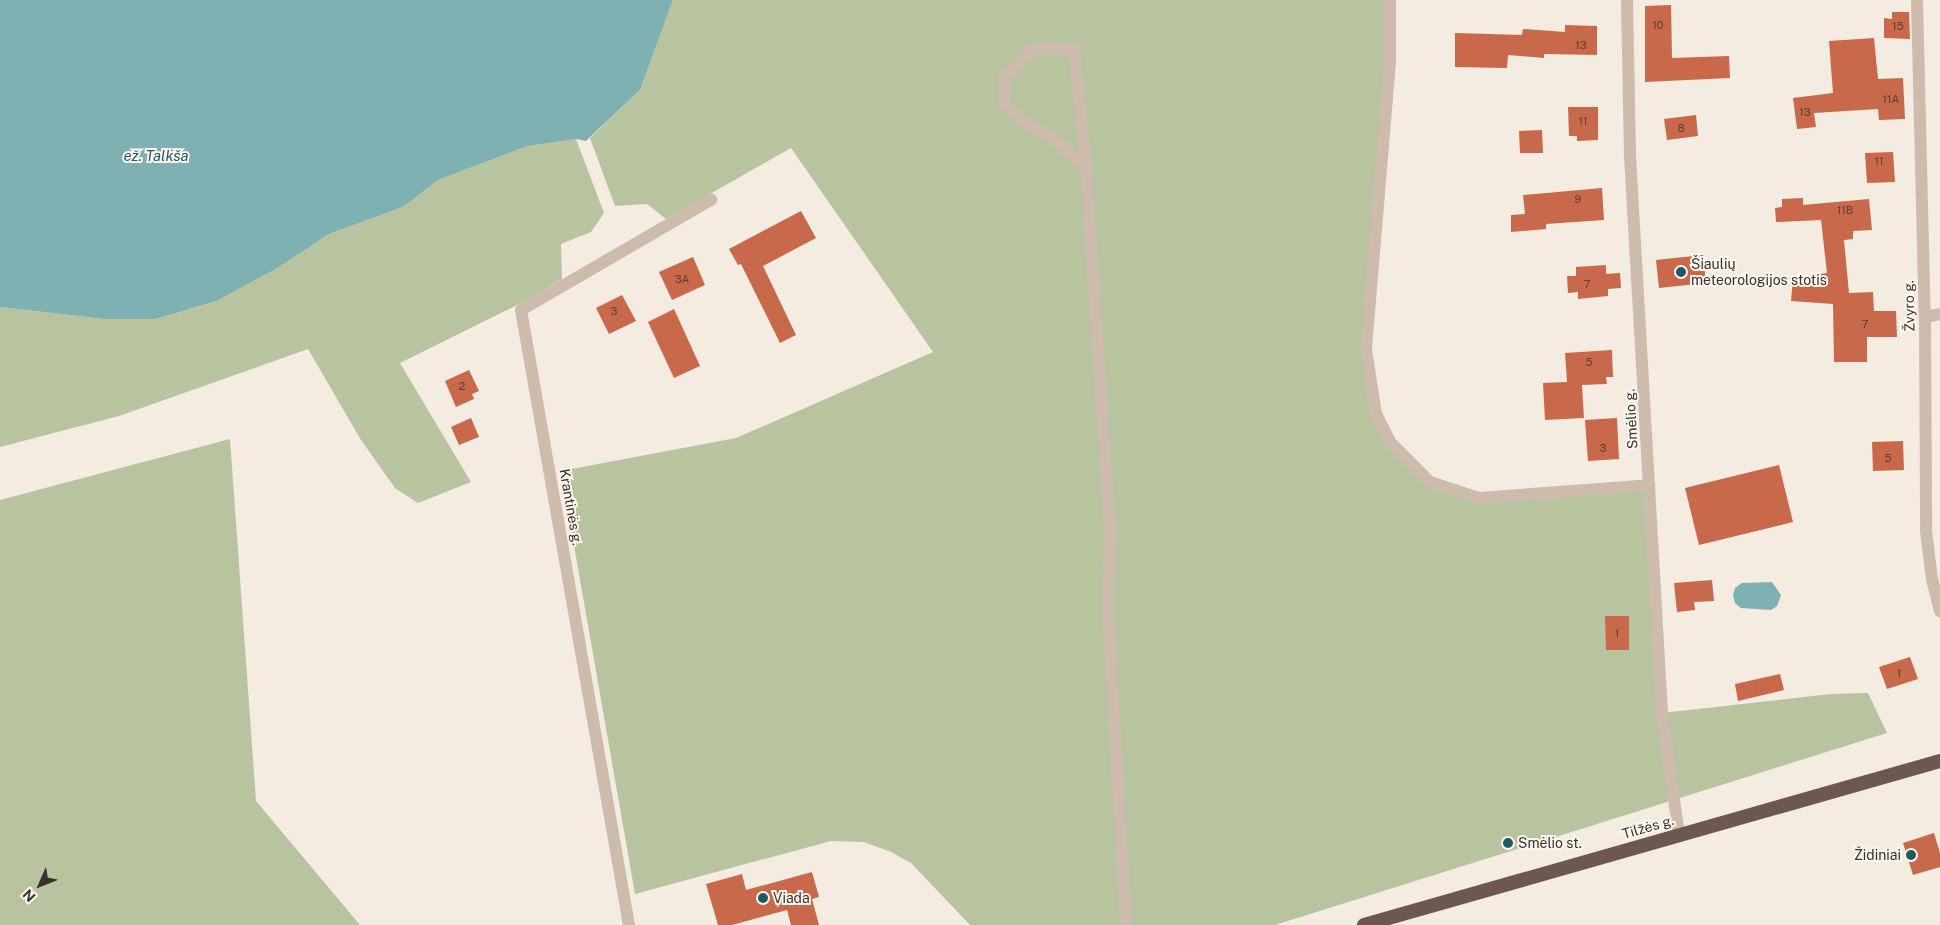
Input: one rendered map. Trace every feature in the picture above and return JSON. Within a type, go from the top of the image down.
[{"type":"highway","name":"Tilžės g.","points":[[1364,925],[1940,761]]},
{"type":"street","points":[[1390,0],[1390,62],[1366,350],[1376,414],[1391,443],[1430,482],[1479,498],[1650,485]]},
{"type":"street","name":"Smėlio g.","points":[[1627,0],[1630,156],[1662,713],[1679,835]]},
{"type":"street","name":"Žvyro g.","points":[[1917,0],[1924,317],[1926,531],[1932,579],[1940,611]]},
{"type":"street","points":[[1086,167],[1055,140],[1025,123],[1004,104],[1004,77],[1031,49],[1074,48],[1086,167],[1110,525],[1108,613],[1126,925]]},
{"type":"street","name":"Krantinės g.","points":[[629,925],[521,310],[711,200]]},
{"type":"street","points":[[1924,317],[1940,314]]},
{"type":"green space","points":[[673,0],[1390,0],[1366,350],[1376,413],[1391,443],[1430,482],[1479,498],[1650,485],[1662,713],[1830,694],[1868,693],[1887,733],[1275,925],[970,925],[911,863],[891,852],[864,842],[831,841],[635,894],[561,471],[736,438],[933,352],[791,148],[666,219],[647,204],[615,206],[590,138],[640,90]]},
{"type":"green space","points":[[576,139],[604,213],[591,232],[561,244],[562,279],[523,302],[400,363],[471,482],[418,503],[395,488],[361,440],[308,349],[119,416],[0,447],[0,307],[104,319],[155,319],[217,301],[276,269],[329,234],[403,207],[438,180],[528,146]]},
{"type":"green space","points":[[230,439],[256,801],[360,925],[0,925],[0,500]]},
{"type":"water","name":"ež. Talkša","points":[[0,0],[673,0],[640,90],[586,141],[576,139],[528,146],[438,180],[403,207],[329,234],[276,269],[217,301],[155,319],[104,319],[0,307]]},
{"type":"water","points":[[1772,582],[1781,595],[1777,606],[1771,610],[1741,608],[1735,603],[1733,595],[1735,588],[1742,583]]},
{"type":"building","points":[[1671,5],[1672,58],[1729,56],[1730,78],[1645,82],[1645,6]]},
{"type":"building","points":[[1892,12],[1909,12],[1910,39],[1884,38],[1884,18],[1892,19]]},
{"type":"building","points":[[1565,25],[1597,26],[1597,55],[1544,54],[1544,58],[1508,55],[1507,68],[1455,67],[1455,33],[1522,35],[1523,29],[1565,32]]},
{"type":"building","points":[[1874,38],[1878,79],[1903,78],[1905,119],[1879,120],[1878,109],[1814,113],[1816,127],[1797,129],[1793,98],[1833,93],[1829,41]]},
{"type":"building","points":[[1568,107],[1598,107],[1598,140],[1577,141],[1577,136],[1569,136]]},
{"type":"building","points":[[1696,115],[1698,136],[1667,140],[1664,119]]},
{"type":"building","points":[[1542,130],[1543,153],[1520,153],[1519,131]]},
{"type":"building","points":[[1893,152],[1895,182],[1867,183],[1865,153]]},
{"type":"building","points":[[1602,188],[1604,220],[1546,224],[1546,229],[1511,232],[1511,215],[1525,214],[1523,195]]},
{"type":"building","points":[[1803,198],[1803,205],[1869,199],[1872,230],[1853,231],[1853,239],[1844,240],[1849,293],[1873,292],[1874,311],[1896,311],[1897,337],[1867,337],[1867,362],[1834,362],[1833,304],[1791,301],[1793,278],[1827,273],[1821,220],[1776,222],[1775,208],[1782,207],[1782,199]]},
{"type":"building","points":[[801,211],[816,238],[763,266],[796,335],[780,343],[741,264],[738,265],[729,249]]},
{"type":"building","name":"Šiaulių meteorologijos stotis","points":[[1703,255],[1706,283],[1659,288],[1656,260]]},
{"type":"building","points":[[693,257],[705,285],[672,300],[659,272]]},
{"type":"building","points":[[1606,265],[1606,274],[1620,273],[1621,288],[1608,289],[1608,296],[1578,299],[1578,292],[1568,293],[1567,276],[1576,276],[1576,267]]},
{"type":"building","points":[[622,295],[636,321],[609,334],[596,308]]},
{"type":"building","points":[[674,309],[700,366],[674,378],[648,322]]},
{"type":"building","points":[[1612,350],[1613,377],[1606,377],[1607,384],[1582,385],[1584,418],[1545,420],[1543,383],[1567,382],[1565,353]]},
{"type":"building","points":[[469,370],[479,391],[472,394],[474,399],[456,407],[445,381]]},
{"type":"building","points":[[471,418],[479,437],[459,445],[451,427]]},
{"type":"building","points":[[1617,418],[1619,459],[1588,461],[1585,420]]},
{"type":"building","points":[[1903,441],[1904,470],[1873,471],[1872,442]]},
{"type":"building","points":[[1779,465],[1793,522],[1699,545],[1685,488]]},
{"type":"building","points":[[1712,580],[1714,601],[1694,602],[1695,610],[1677,612],[1674,583]]},
{"type":"building","points":[[1605,616],[1629,616],[1629,650],[1606,650]]},
{"type":"building","points":[[1910,657],[1918,679],[1887,689],[1879,667]]},
{"type":"building","points":[[1780,674],[1784,690],[1738,701],[1735,684]]},
{"type":"building","points":[[1934,833],[1940,853],[1940,867],[1913,875],[1903,843]]},
{"type":"building","name":"Viada","points":[[812,872],[819,897],[812,899],[819,925],[791,925],[787,910],[732,925],[718,925],[706,884],[742,874],[746,890]]},
{"type":"place","name":"Šiaulių meteorologijos stotis","points":[[1681,272]]},
{"type":"place","name":"Smėlio st.","points":[[1508,843]]},
{"type":"place","name":"Židiniai","points":[[1911,855]]},
{"type":"place","name":"Viada","points":[[763,898]]}]
